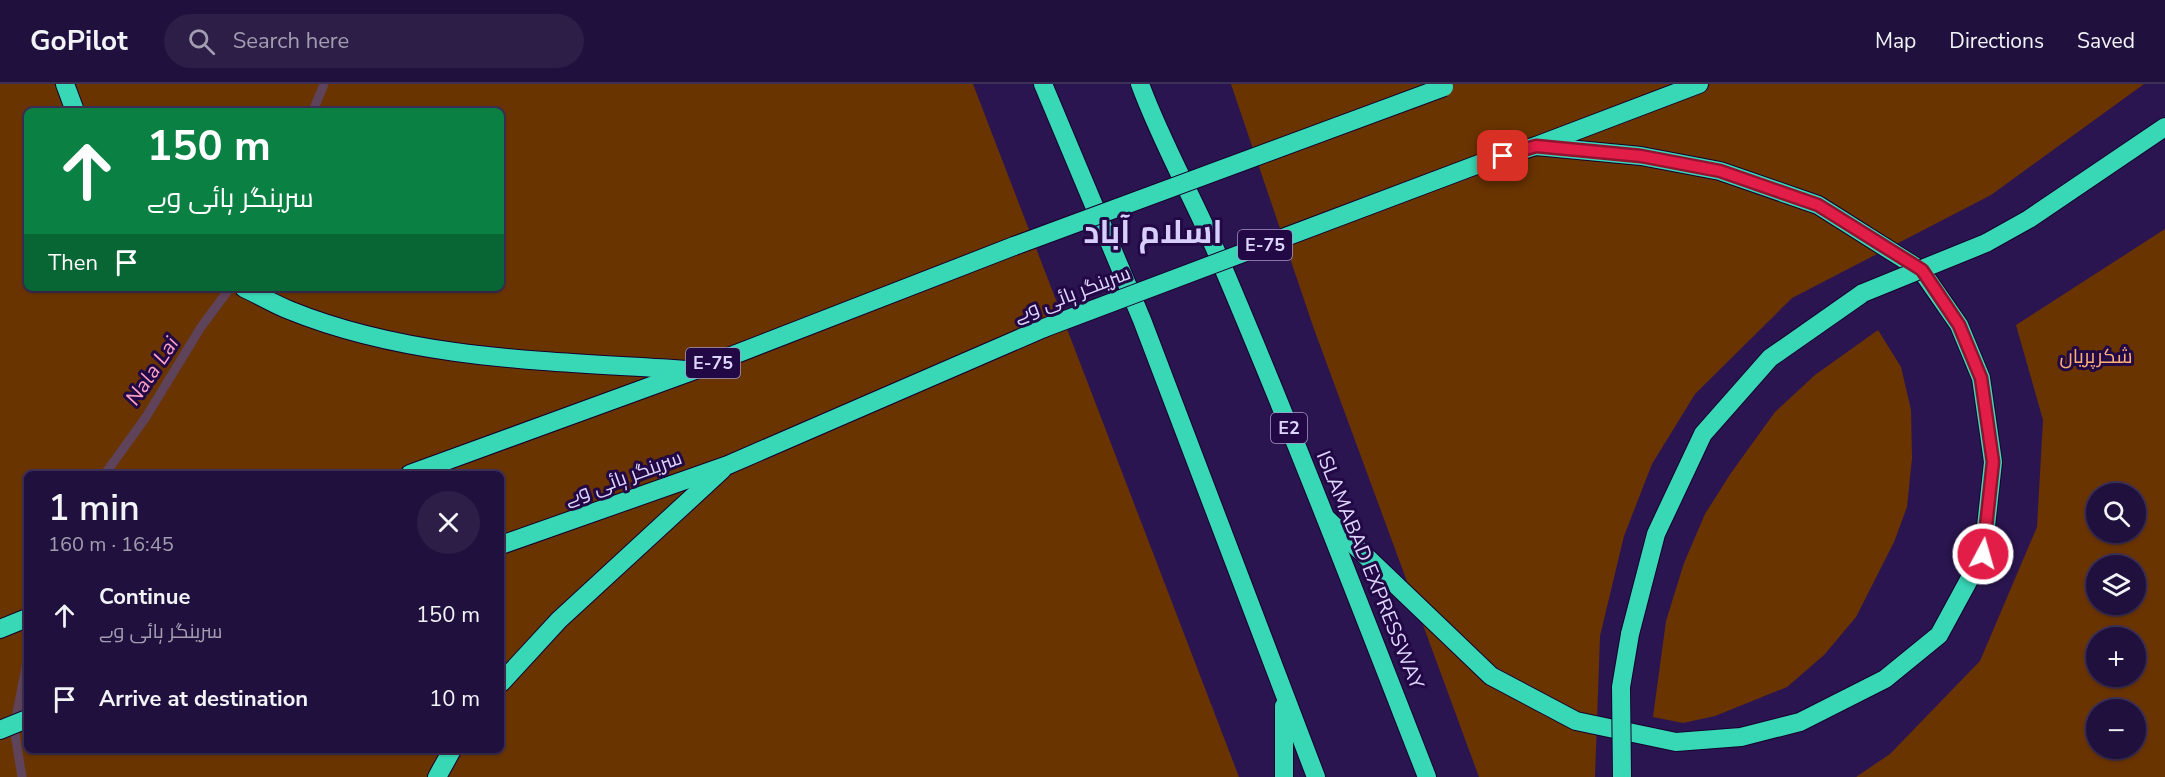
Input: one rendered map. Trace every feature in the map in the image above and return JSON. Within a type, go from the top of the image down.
[{"type":"highway","points":[[65,84],[74,108]]},
{"type":"highway","points":[[1043,84],[1142,320],[1316,777]]},
{"type":"highway","name":"ISLAMABAD EXPRESSWAY","points":[[1140,84],[1155,124],[1218,256],[1326,518],[1427,777]]},
{"type":"highway","name":"سرینگر ہائی وے","points":[[504,544],[728,465],[1044,328],[1487,161],[1536,146],[1699,84]]},
{"type":"highway","name":"E-75","points":[[418,471],[695,370],[1014,246],[1448,86]]},
{"type":"highway","points":[[1622,777],[1621,687],[1630,634],[1656,534],[1703,434],[1770,358],[1863,293],[1986,243],[2029,219],[2165,127]]},
{"type":"highway","points":[[1326,518],[1491,676],[1576,721],[1676,742],[1741,737],[1800,722],[1886,679],[1939,635],[1983,554],[1993,462],[1981,378],[1959,325],[1922,270],[1818,205],[1720,171],[1641,156],[1536,146]]},
{"type":"highway","points":[[250,291],[289,310],[343,328],[397,341],[517,358],[695,370]]},
{"type":"highway","points":[[504,680],[559,620],[728,465]]},
{"type":"highway","points":[[0,629],[24,619]]},
{"type":"highway","points":[[1284,777],[1285,695]]},
{"type":"highway","points":[[0,730],[24,720]]},
{"type":"highway","points":[[437,777],[450,753]]},
{"type":"green space","points":[[0,84],[973,84],[1239,777],[0,777]]},
{"type":"green space","points":[[1231,84],[2144,84],[1991,195],[1792,298],[1695,394],[1652,464],[1624,536],[1600,636],[1595,777],[1479,777],[1314,329]]},
{"type":"green space","name":"شکرپریاں","points":[[2165,229],[2165,777],[1856,777],[1890,754],[1980,661],[2037,527],[2043,420],[2016,325]]},
{"type":"green space","points":[[1878,330],[1901,367],[1911,410],[1912,458],[1907,507],[1894,542],[1856,617],[1824,655],[1787,687],[1715,716],[1683,723],[1653,717],[1666,621],[1684,563],[1705,514],[1775,412],[1815,375]]},
{"type":"waterway","name":"Nala Lai","points":[[314,108],[324,84]]},
{"type":"waterway","name":"Nala Lai","points":[[107,471],[146,417],[201,327],[228,291]]},
{"type":"waterway","name":"Nala Lai","points":[[22,777],[14,728],[24,677]]},
{"type":"district","name":"اسلام آباد","points":[[1153,232]]},
{"type":"route","points":[[1503,156],[1536,146],[1641,156],[1720,171],[1818,205],[1922,270],[1959,325],[1981,378],[1993,462],[1983,554]]}]
